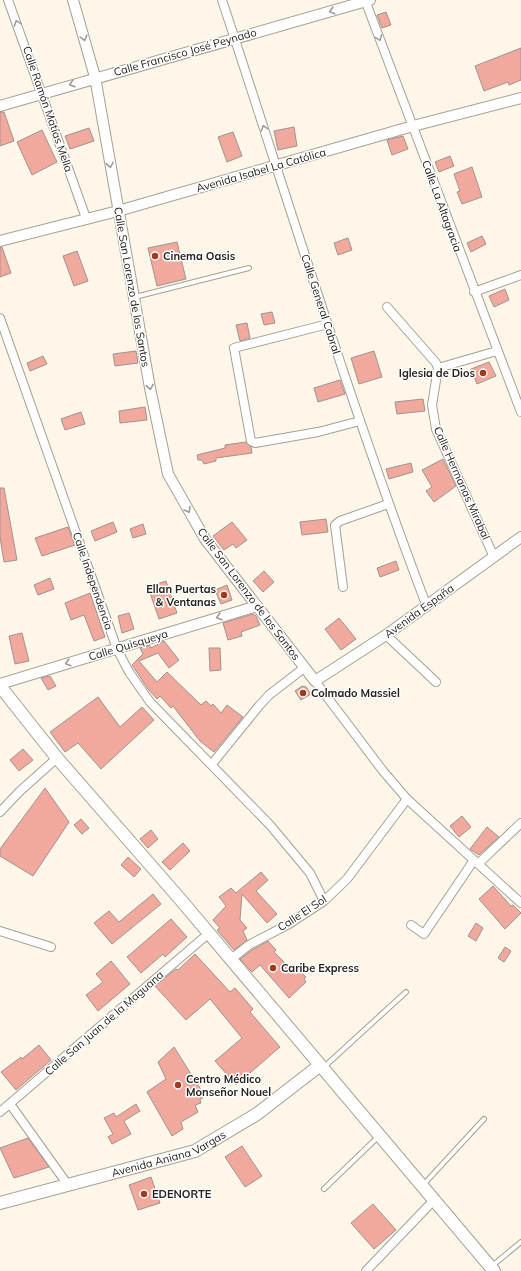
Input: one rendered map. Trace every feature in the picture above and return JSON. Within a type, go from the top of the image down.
[{"type":"main road","points":[[0,685],[57,758],[180,899],[208,934],[493,1269]]},
{"type":"main road","name":"Avenida Aniana Vargas","points":[[0,1204],[195,1151],[257,1114],[321,1067]]},
{"type":"street","name":"Calle Ramón Matías Mella","points":[[8,0],[43,92],[86,218]]},
{"type":"street","name":"Calle San Lorenzo de los Santos","points":[[73,0],[95,77],[150,388],[168,474],[205,539],[383,771],[407,799],[521,903]]},
{"type":"street","name":"Calle General Cabral","points":[[222,0],[388,504],[427,606]]},
{"type":"street","name":"Calle Francisco José Peynado","points":[[0,106],[43,92],[367,0]]},
{"type":"street","name":"Calle La Altagracia","points":[[367,0],[474,292],[497,351],[518,395],[521,412]]},
{"type":"street","name":"Avenida Isabel La Católica","points":[[0,241],[118,211],[413,126],[521,100]]},
{"type":"street","points":[[474,292],[521,275]]},
{"type":"street","points":[[387,307],[433,359],[438,368],[497,351]]},
{"type":"street","name":"Calle Independencia","points":[[0,318],[2,330],[117,649],[128,672],[150,702],[270,825],[310,873],[324,901]]},
{"type":"street","points":[[328,324],[234,348],[252,441],[255,443],[305,435],[360,421]]},
{"type":"street","name":"Calle Hermanas Mirabal","points":[[438,368],[432,405],[436,429],[494,557]]},
{"type":"street","points":[[344,587],[335,525],[340,521],[388,504]]},
{"type":"street","name":"Avenida España","points":[[315,681],[386,635],[521,537]]},
{"type":"street","name":"Calle Quisqueya","points":[[0,685],[257,606]]},
{"type":"street","points":[[386,635],[436,682]]},
{"type":"street","points":[[212,764],[269,695],[304,668]]},
{"type":"street","points":[[0,812],[20,791],[57,758]]},
{"type":"street","name":"Calle El Sol","points":[[230,960],[249,945],[289,924],[324,901],[347,879],[407,799]]},
{"type":"street","points":[[412,925],[424,934],[476,862],[521,823]]},
{"type":"street","points":[[0,931],[51,947]]},
{"type":"street","name":"Calle San Juan de la Maguana","points":[[0,1112],[208,934]]},
{"type":"street","points":[[10,1104],[68,1185]]},
{"type":"street","points":[[366,1271],[434,1200]]},
{"type":"lane","points":[[135,297],[249,268]]},
{"type":"lane","points":[[321,1067],[406,992]]},
{"type":"lane","points":[[422,1186],[484,1119]]},
{"type":"lane","points":[[324,1189],[380,1136]]},
{"type":"lane","points":[[493,1269],[521,1242]]},
{"type":"building","points":[[386,12],[391,25],[382,28],[377,15]]},
{"type":"building","points":[[521,48],[521,80],[509,85],[508,82],[484,91],[475,66]]},
{"type":"building","points":[[0,112],[4,112],[14,141],[0,146]]},
{"type":"building","points":[[294,127],[297,146],[278,150],[274,131]]},
{"type":"building","points":[[89,128],[94,141],[70,149],[65,136]]},
{"type":"building","points":[[42,130],[57,162],[32,175],[17,142]]},
{"type":"building","points":[[233,132],[242,156],[227,162],[218,137]]},
{"type":"building","points":[[403,136],[408,149],[392,155],[387,140]]},
{"type":"building","points":[[450,156],[454,166],[439,172],[435,162]]},
{"type":"building","points":[[472,167],[482,197],[462,204],[457,192],[460,191],[454,174]]},
{"type":"building","points":[[482,236],[486,244],[471,252],[467,243]]},
{"type":"building","points":[[348,238],[352,250],[338,255],[334,243]]},
{"type":"building","points":[[177,242],[186,279],[157,286],[148,248]]},
{"type":"building","points":[[0,247],[2,247],[11,273],[0,277]]},
{"type":"building","points":[[77,251],[88,281],[74,286],[63,256]]},
{"type":"building","points":[[505,289],[509,300],[494,307],[489,296]]},
{"type":"building","points":[[272,312],[275,323],[264,325],[261,314]]},
{"type":"building","points":[[247,323],[250,338],[240,341],[236,325]]},
{"type":"building","points":[[136,351],[138,363],[115,366],[113,354]]},
{"type":"building","points":[[374,351],[382,377],[359,384],[351,358]]},
{"type":"building","points":[[43,356],[47,364],[30,371],[27,363]]},
{"type":"building","name":"Iglesia de Dios","points":[[489,362],[496,376],[477,384],[471,369]]},
{"type":"building","points":[[340,380],[345,394],[318,402],[314,388]]},
{"type":"building","points":[[423,399],[425,411],[397,414],[395,402]]},
{"type":"building","points":[[145,407],[147,420],[120,423],[119,411]]},
{"type":"building","points":[[81,412],[85,424],[65,430],[61,419]]},
{"type":"building","points":[[246,442],[251,447],[252,453],[216,458],[216,461],[204,464],[202,460],[198,460],[197,455],[225,448],[225,445]]},
{"type":"building","points":[[443,459],[456,486],[434,502],[426,491],[432,487],[422,470]]},
{"type":"building","points":[[411,463],[413,472],[389,479],[386,469]]},
{"type":"building","points":[[0,488],[4,488],[17,560],[4,562],[0,537]]},
{"type":"building","points":[[326,519],[328,532],[302,535],[300,522]]},
{"type":"building","points":[[113,522],[117,532],[95,541],[91,531]]},
{"type":"building","points":[[232,522],[247,540],[236,548],[233,544],[224,550],[213,536]]},
{"type":"building","points":[[143,524],[146,534],[133,538],[130,529]]},
{"type":"building","points":[[68,527],[75,545],[42,556],[35,538]]},
{"type":"building","points":[[396,561],[399,570],[380,577],[377,568]]},
{"type":"building","points":[[264,571],[274,582],[263,592],[253,581]]},
{"type":"building","points":[[50,578],[54,589],[38,595],[34,585]]},
{"type":"building","points":[[166,581],[177,613],[159,619],[148,587]]},
{"type":"building","name":"Ellan Puertas & Ventanas","points":[[227,585],[232,600],[221,604],[215,590]]},
{"type":"building","points":[[90,593],[105,637],[94,641],[84,615],[71,620],[65,603]]},
{"type":"building","points":[[129,613],[134,629],[122,633],[118,616]]},
{"type":"building","points":[[253,614],[256,616],[260,625],[241,632],[242,636],[228,640],[223,623]]},
{"type":"building","points":[[339,618],[356,639],[341,650],[325,629]]},
{"type":"building","points":[[22,633],[29,661],[15,664],[9,636]]},
{"type":"building","points":[[164,641],[179,660],[169,668],[158,653],[139,661],[157,682],[167,672],[201,705],[206,701],[211,706],[213,704],[221,713],[227,705],[243,717],[214,752],[200,741],[173,706],[171,708],[160,696],[157,699],[148,689],[132,665],[143,654],[140,648],[149,645],[151,648]]},
{"type":"building","points":[[209,648],[220,648],[221,670],[210,671]]},
{"type":"building","points":[[50,676],[56,686],[48,690],[41,678]]},
{"type":"building","name":"Colmado Massiel","points":[[302,686],[306,687],[311,694],[301,700],[295,691]]},
{"type":"building","points":[[98,697],[120,727],[142,707],[154,720],[101,769],[78,743],[65,752],[50,732]]},
{"type":"building","points":[[23,749],[33,760],[19,771],[10,760]]},
{"type":"building","points":[[45,788],[69,822],[33,876],[0,856],[0,849]]},
{"type":"building","points":[[462,816],[471,827],[459,837],[450,826]]},
{"type":"building","points":[[81,819],[89,828],[82,834],[74,825]]},
{"type":"building","points":[[487,827],[499,837],[479,855],[470,849]]},
{"type":"building","points":[[151,830],[158,839],[148,848],[140,839]]},
{"type":"building","points":[[183,843],[190,851],[170,870],[162,862]]},
{"type":"building","points":[[128,857],[141,869],[134,877],[121,865]]},
{"type":"building","points":[[261,872],[268,880],[256,891],[277,914],[267,923],[242,894],[240,920],[247,928],[243,931],[247,940],[234,950],[217,930],[220,928],[213,920],[226,906],[219,897],[231,888],[236,893]]},
{"type":"building","points":[[493,886],[511,906],[513,905],[521,913],[505,929],[479,899]]},
{"type":"building","points":[[153,894],[161,904],[112,944],[94,923],[109,911],[119,922]]},
{"type":"building","points":[[171,919],[187,937],[165,957],[163,954],[141,973],[127,957]]},
{"type":"building","points":[[476,923],[483,928],[476,941],[468,936]]},
{"type":"building","points":[[268,941],[276,950],[274,952],[292,970],[295,967],[306,977],[304,979],[306,982],[289,998],[260,965],[252,972],[240,959]]},
{"type":"building","points":[[505,947],[511,951],[504,962],[498,958]]},
{"type":"building","points":[[195,954],[230,992],[235,988],[253,1009],[250,1012],[280,1047],[236,1085],[215,1061],[242,1038],[210,999],[186,1020],[155,986],[176,969],[178,970]]},
{"type":"building","points":[[111,961],[130,984],[98,1011],[86,995],[103,982],[96,974]]},
{"type":"building","points":[[39,1045],[51,1060],[16,1090],[1,1072],[21,1057],[22,1059]]},
{"type":"building","name":"Centro Médico Monseñor Nouel","points":[[174,1047],[203,1093],[201,1095],[203,1098],[200,1099],[201,1103],[195,1105],[198,1112],[181,1122],[183,1129],[172,1136],[147,1092],[166,1079],[158,1062]]},
{"type":"building","points":[[136,1104],[140,1111],[124,1121],[131,1134],[112,1144],[108,1137],[113,1134],[104,1118],[114,1113],[116,1117]]},
{"type":"building","points":[[28,1138],[49,1167],[14,1178],[0,1148]]},
{"type":"building","points":[[242,1146],[262,1176],[245,1187],[225,1157]]},
{"type":"building","name":"EDENORTE","points":[[151,1177],[160,1203],[138,1210],[129,1185]]},
{"type":"building","points":[[373,1204],[396,1230],[374,1249],[351,1223]]},
{"type":"place","name":"Cinema Oasis","points":[[155,256]]},
{"type":"place","name":"Iglesia de Dios","points":[[483,373]]},
{"type":"place","name":"Ellan Puertas & Ventanas","points":[[224,595]]},
{"type":"place","name":"Colmado Massiel","points":[[303,693]]},
{"type":"place","name":"Caribe Express","points":[[273,968]]},
{"type":"place","name":"Centro Médico Monseñor Nouel","points":[[178,1085]]},
{"type":"place","name":"EDENORTE","points":[[144,1194]]}]
